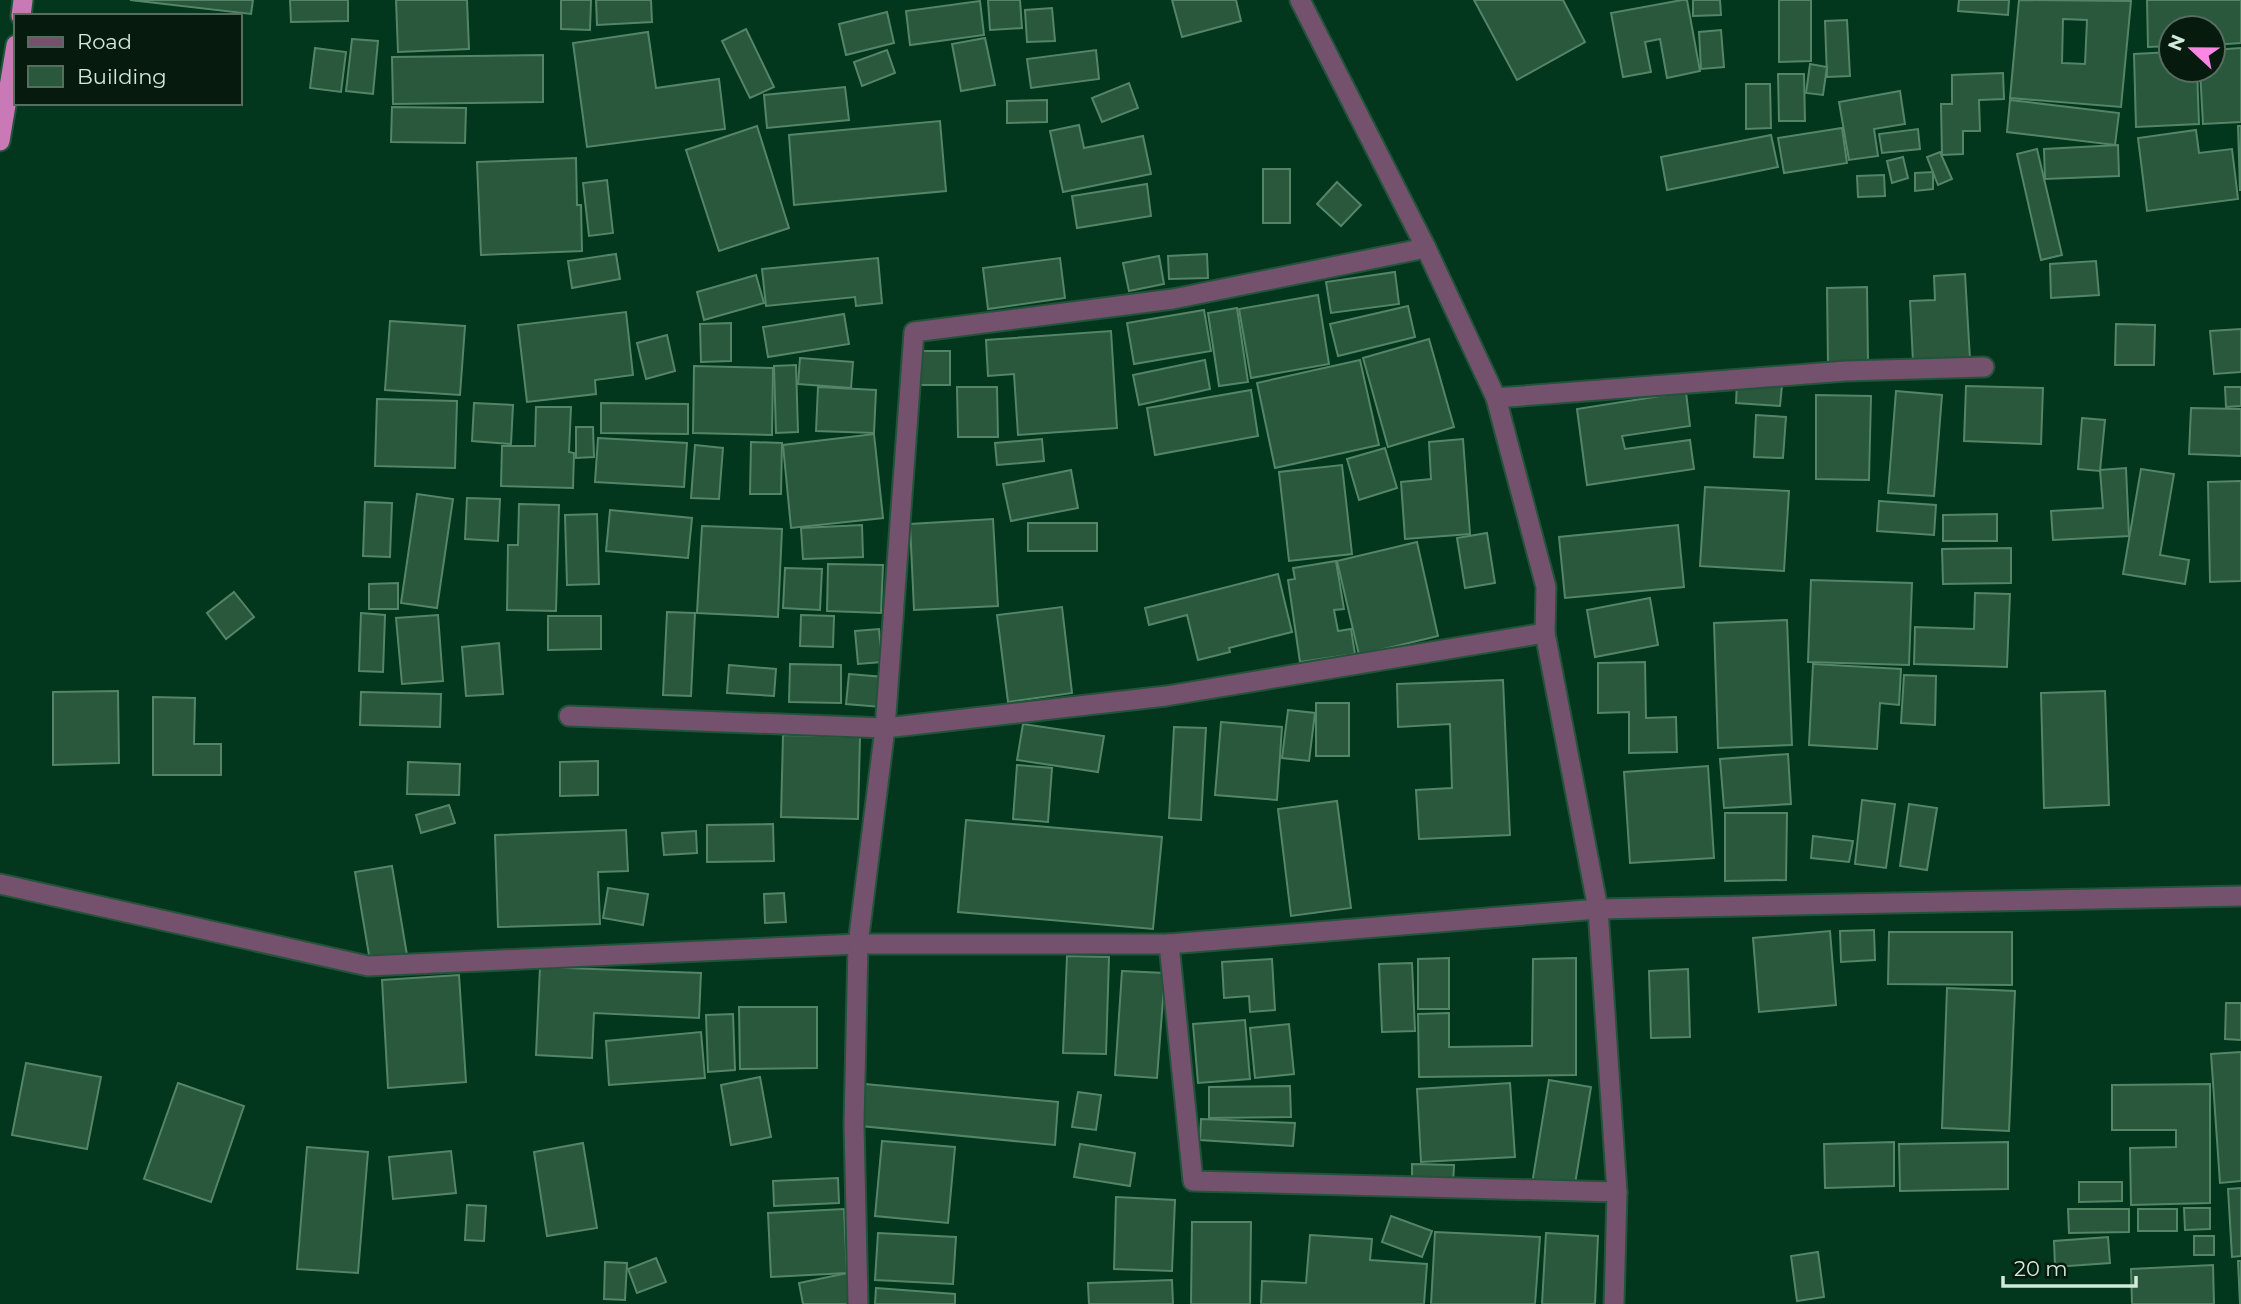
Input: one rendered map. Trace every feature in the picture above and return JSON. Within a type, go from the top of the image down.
[{"type":"highway","points":[[0,141],[14,58]]},
{"type":"street","points":[[1300,0],[1426,248],[1496,398],[1546,587],[1545,633],[1598,909],[1617,1192],[1614,1304]]},
{"type":"street","points":[[858,1304],[854,1124],[858,944],[886,728],[914,332],[1173,299],[1426,248]]},
{"type":"street","points":[[1496,398],[1846,371],[1984,367]]},
{"type":"street","points":[[569,716],[886,728],[1166,696],[1545,633]]},
{"type":"street","points":[[0,884],[368,966],[858,944],[1169,944],[1598,909],[2241,896]]},
{"type":"street","points":[[1169,944],[1193,1181],[1617,1192]]},
{"type":"building","points":[[130,0],[253,0],[251,14]]},
{"type":"building","points":[[290,0],[348,0],[348,21],[291,22]]},
{"type":"building","points":[[396,0],[467,0],[469,49],[398,52]]},
{"type":"building","points":[[561,0],[591,0],[590,30],[561,29]]},
{"type":"building","points":[[596,0],[651,0],[652,22],[597,25]]},
{"type":"building","points":[[988,0],[1020,0],[1022,28],[990,30]]},
{"type":"building","points":[[1172,0],[1236,0],[1241,21],[1182,37]]},
{"type":"building","points":[[1474,0],[1563,0],[1585,42],[1517,80]]},
{"type":"building","points":[[1687,0],[1700,71],[1667,78],[1660,39],[1645,42],[1651,72],[1623,77],[1611,13]]},
{"type":"building","points":[[1693,0],[1720,0],[1721,15],[1693,16]]},
{"type":"building","points":[[1779,0],[1811,0],[1811,61],[1779,62]]},
{"type":"building","points":[[1959,0],[2009,0],[2008,15],[1958,11]]},
{"type":"building","points":[[2019,0],[2131,1],[2121,107],[2010,98]],"holes":[[[2063,19],[2087,20],[2085,64],[2062,63]]]},
{"type":"building","points":[[2147,0],[2241,0],[2241,43],[2227,44],[2227,14],[2157,14],[2157,47],[2148,47]]},
{"type":"building","points":[[980,1],[984,35],[910,45],[906,11]]},
{"type":"building","points":[[1052,8],[1055,41],[1027,42],[1025,10]]},
{"type":"building","points":[[887,12],[894,43],[846,55],[839,24]]},
{"type":"building","points":[[1847,20],[1850,76],[1827,77],[1825,21]]},
{"type":"building","points":[[746,29],[774,87],[750,98],[722,41]]},
{"type":"building","points":[[1721,30],[1724,67],[1701,69],[1699,32]]},
{"type":"building","points":[[648,32],[656,88],[719,79],[725,129],[587,147],[573,43]]},
{"type":"building","points":[[985,38],[995,85],[961,91],[952,44]]},
{"type":"building","points":[[352,39],[378,41],[373,94],[346,91]]},
{"type":"building","points":[[315,48],[346,52],[341,92],[310,88]]},
{"type":"building","points":[[2241,48],[2241,122],[2203,124],[2201,84],[2227,84],[2227,49]]},
{"type":"building","points":[[887,50],[895,73],[862,86],[854,62]]},
{"type":"building","points":[[1096,50],[1099,79],[1031,88],[1027,59]]},
{"type":"building","points":[[2157,53],[2157,84],[2198,84],[2199,124],[2136,127],[2134,54]]},
{"type":"building","points":[[543,55],[543,102],[393,104],[392,57]]},
{"type":"building","points":[[1810,64],[1827,67],[1823,95],[1806,93]]},
{"type":"building","points":[[2003,73],[2004,99],[1979,100],[1980,131],[1963,131],[1963,154],[1942,155],[1941,104],[1952,104],[1952,75]]},
{"type":"building","points":[[1778,74],[1804,74],[1805,121],[1779,121]]},
{"type":"building","points":[[1129,83],[1138,108],[1102,122],[1092,98]]},
{"type":"building","points":[[1746,84],[1770,84],[1771,128],[1746,129]]},
{"type":"building","points":[[845,87],[849,120],[767,128],[764,95]]},
{"type":"building","points":[[1900,91],[1905,124],[1874,129],[1878,156],[1849,160],[1839,102]]},
{"type":"building","points":[[1047,100],[1047,122],[1007,123],[1007,101]]},
{"type":"building","points":[[2010,100],[2119,113],[2115,145],[2007,132]]},
{"type":"building","points":[[392,107],[466,108],[465,143],[391,142]]},
{"type":"building","points":[[940,121],[946,191],[794,205],[789,135]]},
{"type":"building","points":[[1079,125],[1084,148],[1143,136],[1151,174],[1063,192],[1050,131]]},
{"type":"building","points":[[757,126],[789,228],[719,251],[686,150]]},
{"type":"building","points":[[2238,126],[2241,126],[2240,191]]},
{"type":"building","points":[[1842,128],[1847,163],[1784,173],[1778,138]]},
{"type":"building","points":[[1918,129],[1920,149],[1882,153],[1879,134]]},
{"type":"building","points":[[2196,130],[2199,153],[2232,149],[2238,199],[2147,211],[2138,138]]},
{"type":"building","points":[[1771,135],[1778,167],[1667,190],[1661,157]]},
{"type":"building","points":[[2118,145],[2119,176],[2045,179],[2044,149]]},
{"type":"building","points":[[2037,149],[2062,255],[2041,260],[2017,154]]},
{"type":"building","points":[[1940,152],[1952,179],[1938,185],[1927,157]]},
{"type":"building","points":[[1903,157],[1908,178],[1892,183],[1887,161]]},
{"type":"building","points":[[576,158],[582,251],[481,255],[477,162]]},
{"type":"building","points":[[1263,169],[1290,169],[1290,223],[1263,223]]},
{"type":"building","points":[[1933,172],[1933,189],[1915,191],[1915,173]]},
{"type":"building","points":[[1884,175],[1885,196],[1858,197],[1857,176]]},
{"type":"building","points":[[607,180],[613,233],[589,236],[583,183]]},
{"type":"building","points":[[1337,182],[1361,205],[1341,226],[1317,204]]},
{"type":"building","points":[[1147,184],[1151,216],[1077,228],[1072,196]]},
{"type":"building","points":[[616,254],[620,279],[572,288],[568,261]]},
{"type":"building","points":[[1207,254],[1208,278],[1169,279],[1168,256]]},
{"type":"building","points":[[1159,256],[1164,284],[1129,291],[1123,263]]},
{"type":"building","points":[[878,258],[882,303],[856,306],[855,297],[766,306],[762,269]]},
{"type":"building","points":[[1060,258],[1065,298],[988,309],[983,268]]},
{"type":"building","points":[[2096,261],[2099,295],[2051,298],[2050,264]]},
{"type":"building","points":[[1395,272],[1399,304],[1331,313],[1326,282]]},
{"type":"building","points":[[1965,274],[1970,359],[1913,362],[1910,301],[1935,300],[1934,276]]},
{"type":"building","points":[[756,275],[764,303],[704,320],[697,292]]},
{"type":"building","points":[[1867,287],[1868,362],[1828,364],[1827,288]]},
{"type":"building","points":[[1318,295],[1329,364],[1251,378],[1239,309]]},
{"type":"building","points":[[1408,306],[1415,337],[1338,356],[1330,324]]},
{"type":"building","points":[[1237,308],[1248,382],[1219,386],[1208,313]]},
{"type":"building","points":[[1204,310],[1211,351],[1134,364],[1127,323]]},
{"type":"building","points":[[626,312],[633,375],[595,380],[596,394],[527,402],[518,325]]},
{"type":"building","points":[[844,314],[849,344],[768,357],[763,327]]},
{"type":"building","points":[[390,321],[465,326],[460,395],[385,390]]},
{"type":"building","points":[[731,323],[731,361],[701,362],[700,324]]},
{"type":"building","points":[[2116,324],[2155,325],[2154,365],[2115,365]]},
{"type":"building","points":[[2241,329],[2241,372],[2214,374],[2210,331]]},
{"type":"building","points":[[1111,331],[1117,428],[1018,435],[1014,374],[988,376],[986,340]]},
{"type":"building","points":[[667,335],[675,371],[646,379],[637,343]]},
{"type":"building","points":[[1429,339],[1454,427],[1388,447],[1363,358]]},
{"type":"building","points":[[915,351],[950,351],[950,385],[916,385]]},
{"type":"building","points":[[800,358],[853,362],[851,388],[798,384]]},
{"type":"building","points":[[1205,360],[1210,389],[1139,405],[1133,375]]},
{"type":"building","points":[[1360,360],[1379,445],[1275,468],[1257,383]]},
{"type":"building","points":[[796,365],[798,432],[776,433],[774,366]]},
{"type":"building","points":[[694,366],[773,368],[772,435],[693,433]]},
{"type":"building","points":[[1737,382],[1782,385],[1780,406],[1736,403]]},
{"type":"building","points":[[1966,386],[2043,388],[2041,444],[1964,441]]},
{"type":"building","points":[[818,387],[876,390],[874,433],[816,431]]},
{"type":"building","points":[[957,387],[997,387],[998,437],[958,437]]},
{"type":"building","points":[[2225,387],[2241,387],[2241,406],[2226,407]]},
{"type":"building","points":[[1251,390],[1258,436],[1155,455],[1147,408]]},
{"type":"building","points":[[1896,391],[1942,395],[1934,496],[1888,493]]},
{"type":"building","points":[[1686,392],[1690,426],[1622,436],[1625,449],[1690,440],[1694,469],[1587,485],[1577,409]]},
{"type":"building","points":[[1816,395],[1871,396],[1869,480],[1816,479]]},
{"type":"building","points":[[377,399],[457,401],[455,468],[375,466]]},
{"type":"building","points":[[474,403],[513,405],[511,444],[472,441]]},
{"type":"building","points":[[601,403],[688,404],[688,434],[601,433]]},
{"type":"building","points":[[536,407],[571,407],[569,452],[574,453],[573,488],[501,486],[502,446],[535,446]]},
{"type":"building","points":[[2191,408],[2241,409],[2241,456],[2189,454]]},
{"type":"building","points":[[1756,415],[1786,417],[1783,458],[1754,457]]},
{"type":"building","points":[[2082,418],[2105,420],[2100,471],[2078,469]]},
{"type":"building","points":[[576,427],[593,427],[594,457],[576,458]]},
{"type":"building","points":[[874,434],[883,518],[791,528],[783,445]]},
{"type":"building","points":[[598,438],[687,443],[684,487],[595,482]]},
{"type":"building","points":[[1042,439],[1044,461],[997,465],[995,443]]},
{"type":"building","points":[[1463,439],[1470,534],[1405,539],[1401,482],[1431,479],[1429,442]]},
{"type":"building","points":[[751,442],[782,443],[781,494],[750,494]]},
{"type":"building","points":[[695,445],[723,448],[719,499],[691,498]]},
{"type":"building","points":[[1385,448],[1397,488],[1359,500],[1347,459]]},
{"type":"building","points":[[1342,465],[1352,554],[1289,561],[1279,472]]},
{"type":"building","points":[[2126,468],[2129,536],[2053,540],[2051,511],[2103,508],[2100,470]]},
{"type":"building","points":[[2141,469],[2174,474],[2160,555],[2189,560],[2185,584],[2123,574]]},
{"type":"building","points":[[1071,470],[1078,508],[1011,521],[1003,484]]},
{"type":"building","points":[[2241,481],[2241,581],[2210,582],[2208,482]]},
{"type":"building","points":[[1705,487],[1789,491],[1784,571],[1700,566]]},
{"type":"building","points":[[417,494],[453,499],[437,608],[401,603]]},
{"type":"building","points":[[467,498],[500,499],[498,541],[465,539]]},
{"type":"building","points":[[1879,501],[1936,505],[1934,535],[1877,531]]},
{"type":"building","points":[[365,502],[392,503],[390,557],[363,556]]},
{"type":"building","points":[[519,504],[559,505],[556,611],[507,610],[508,545],[518,545]]},
{"type":"building","points":[[610,510],[692,518],[688,558],[606,551]]},
{"type":"building","points":[[597,514],[599,584],[567,585],[565,515]]},
{"type":"building","points":[[1997,514],[1997,541],[1943,541],[1943,515]]},
{"type":"building","points":[[993,519],[998,606],[914,610],[910,524]]},
{"type":"building","points":[[1028,523],[1097,523],[1097,551],[1028,551]]},
{"type":"building","points":[[862,525],[863,557],[803,559],[801,528]]},
{"type":"building","points":[[1678,525],[1684,587],[1565,598],[1559,537]]},
{"type":"building","points":[[702,526],[782,529],[778,617],[697,613]]},
{"type":"building","points":[[1487,533],[1495,583],[1465,588],[1457,538]]},
{"type":"building","points":[[1417,542],[1438,636],[1359,655],[1337,561]]},
{"type":"building","points":[[2011,548],[2011,583],[1943,584],[1942,549]]},
{"type":"building","points":[[1336,561],[1344,609],[1334,610],[1338,631],[1351,629],[1355,654],[1300,662],[1288,580],[1295,579],[1293,568]]},
{"type":"building","points":[[828,564],[883,565],[881,613],[827,611]]},
{"type":"building","points":[[785,568],[822,569],[820,610],[783,608]]},
{"type":"building","points":[[1278,574],[1292,632],[1229,648],[1230,652],[1198,660],[1187,615],[1149,625],[1145,608]]},
{"type":"building","points":[[1811,580],[1912,583],[1909,665],[1808,662]]},
{"type":"building","points":[[398,583],[398,609],[369,609],[369,584]]},
{"type":"building","points":[[234,592],[254,617],[226,639],[207,613]]},
{"type":"building","points":[[1975,593],[2010,594],[2007,667],[1914,664],[1915,627],[1974,629]]},
{"type":"building","points":[[1650,598],[1658,645],[1595,657],[1587,610]]},
{"type":"building","points":[[1062,607],[1072,693],[1008,702],[997,615]]},
{"type":"building","points":[[667,612],[695,613],[691,696],[663,695]]},
{"type":"building","points":[[361,613],[385,615],[383,672],[359,671]]},
{"type":"building","points":[[438,615],[443,681],[402,684],[396,618]]},
{"type":"building","points":[[801,615],[834,616],[833,647],[800,646]]},
{"type":"building","points":[[548,616],[601,616],[601,649],[548,650]]},
{"type":"building","points":[[1787,620],[1792,745],[1718,748],[1714,623]]},
{"type":"building","points":[[879,629],[882,662],[858,664],[855,631]]},
{"type":"building","points":[[499,643],[503,694],[466,696],[462,647]]},
{"type":"building","points":[[1645,662],[1646,718],[1676,717],[1677,752],[1629,753],[1629,712],[1598,713],[1598,663]]},
{"type":"building","points":[[790,664],[841,665],[841,703],[789,702]]},
{"type":"building","points":[[1813,664],[1901,669],[1899,705],[1880,703],[1877,749],[1809,745]]},
{"type":"building","points":[[729,665],[776,669],[774,696],[727,693]]},
{"type":"building","points":[[849,674],[884,677],[881,707],[846,704]]},
{"type":"building","points":[[1904,675],[1936,676],[1935,725],[1901,723]]},
{"type":"building","points":[[1503,680],[1510,835],[1419,839],[1416,790],[1452,788],[1450,724],[1398,727],[1397,684]]},
{"type":"building","points":[[118,691],[119,763],[53,765],[53,692]]},
{"type":"building","points":[[2105,691],[2109,805],[2044,808],[2041,693]]},
{"type":"building","points":[[361,692],[441,694],[440,727],[360,725]]},
{"type":"building","points":[[153,697],[195,698],[194,744],[221,744],[221,775],[153,775]]},
{"type":"building","points":[[1316,703],[1349,703],[1349,756],[1316,756]]},
{"type":"building","points":[[1288,710],[1315,713],[1309,761],[1282,758]]},
{"type":"building","points":[[1221,722],[1282,727],[1277,800],[1215,795]]},
{"type":"building","points":[[1023,724],[1104,736],[1098,772],[1017,760]]},
{"type":"building","points":[[1174,727],[1206,728],[1201,820],[1169,818]]},
{"type":"building","points":[[783,735],[860,737],[858,819],[781,817]]},
{"type":"building","points":[[1788,754],[1791,804],[1724,808],[1720,759]]},
{"type":"building","points":[[598,761],[598,795],[560,796],[560,762]]},
{"type":"building","points":[[408,762],[460,764],[459,795],[407,794]]},
{"type":"building","points":[[1017,765],[1052,768],[1048,822],[1013,819]]},
{"type":"building","points":[[1708,766],[1714,858],[1630,863],[1624,772]]},
{"type":"building","points":[[1862,800],[1895,804],[1886,868],[1855,864]]},
{"type":"building","points":[[1337,801],[1351,908],[1291,916],[1278,809]]},
{"type":"building","points":[[1909,804],[1937,808],[1927,870],[1900,866]]},
{"type":"building","points":[[449,805],[455,823],[421,833],[416,815]]},
{"type":"building","points":[[1725,813],[1787,813],[1786,880],[1725,881]]},
{"type":"building","points":[[966,820],[1162,837],[1153,929],[958,912]]},
{"type":"building","points":[[773,824],[774,861],[707,862],[707,825]]},
{"type":"building","points":[[626,830],[628,871],[598,872],[600,924],[498,927],[495,835]]},
{"type":"building","points":[[696,831],[697,853],[664,855],[662,833]]},
{"type":"building","points":[[1813,836],[1853,841],[1849,862],[1811,858]]},
{"type":"building","points":[[392,866],[407,955],[370,961],[355,872]]},
{"type":"building","points":[[608,888],[648,894],[643,925],[603,918]]},
{"type":"building","points":[[784,893],[786,922],[765,923],[764,894]]},
{"type":"building","points":[[1874,930],[1875,960],[1841,962],[1840,931]]},
{"type":"building","points":[[1830,931],[1836,1005],[1759,1012],[1753,938]]},
{"type":"building","points":[[1889,932],[2012,932],[2012,985],[1888,984]]},
{"type":"building","points":[[1067,956],[1109,957],[1106,1054],[1063,1053]]},
{"type":"building","points":[[1449,958],[1449,1009],[1418,1009],[1418,959]]},
{"type":"building","points":[[1576,958],[1576,1075],[1419,1077],[1418,1014],[1449,1013],[1449,1047],[1532,1046],[1533,959]]},
{"type":"building","points":[[1272,959],[1275,1010],[1250,1012],[1249,996],[1224,998],[1222,962]]},
{"type":"building","points":[[1412,963],[1415,1031],[1382,1032],[1379,964]]},
{"type":"building","points":[[540,967],[701,973],[699,1018],[594,1013],[592,1058],[536,1055]]},
{"type":"building","points":[[1688,969],[1690,1037],[1651,1038],[1649,971]]},
{"type":"building","points":[[1122,971],[1165,973],[1157,1078],[1115,1075]]},
{"type":"building","points":[[459,975],[466,1082],[388,1088],[382,980]]},
{"type":"building","points":[[1947,988],[2015,991],[2009,1131],[1942,1128]]},
{"type":"building","points":[[2226,1003],[2241,1003],[2241,1040],[2225,1039]]},
{"type":"building","points":[[739,1007],[817,1007],[817,1068],[740,1069]]},
{"type":"building","points":[[733,1014],[735,1070],[708,1072],[706,1015]]},
{"type":"building","points":[[1245,1020],[1250,1079],[1198,1083],[1193,1024]]},
{"type":"building","points":[[1289,1024],[1294,1074],[1255,1078],[1250,1028]]},
{"type":"building","points":[[701,1032],[705,1078],[609,1085],[606,1041]]},
{"type":"building","points":[[2241,1052],[2241,1181],[2220,1183],[2211,1054]]},
{"type":"building","points":[[26,1063],[101,1077],[87,1149],[12,1135]]},
{"type":"building","points":[[760,1077],[771,1137],[731,1145],[721,1085]]},
{"type":"building","points":[[1549,1080],[1591,1087],[1574,1190],[1532,1184]]},
{"type":"building","points":[[178,1083],[244,1106],[211,1202],[144,1179]]},
{"type":"building","points":[[1510,1083],[1515,1157],[1421,1162],[1417,1089]]},
{"type":"building","points":[[865,1084],[1058,1102],[1055,1145],[861,1126]]},
{"type":"building","points":[[2210,1084],[2210,1203],[2131,1205],[2130,1148],[2176,1147],[2176,1130],[2112,1130],[2112,1085]]},
{"type":"building","points":[[1290,1086],[1291,1117],[1209,1118],[1209,1087]]},
{"type":"building","points":[[1078,1092],[1101,1095],[1096,1130],[1072,1127]]},
{"type":"building","points":[[1201,1119],[1295,1123],[1293,1146],[1200,1140]]},
{"type":"building","points":[[882,1141],[955,1147],[948,1223],[875,1216]]},
{"type":"building","points":[[1894,1142],[1894,1186],[1825,1188],[1824,1144]]},
{"type":"building","points":[[2008,1142],[2008,1189],[1900,1191],[1899,1144]]},
{"type":"building","points":[[583,1143],[597,1228],[547,1236],[534,1152]]},
{"type":"building","points":[[1080,1144],[1135,1153],[1130,1186],[1074,1177]]},
{"type":"building","points":[[307,1147],[368,1152],[358,1273],[297,1269]]},
{"type":"building","points":[[451,1151],[456,1193],[393,1199],[389,1157]]},
{"type":"building","points":[[1412,1164],[1454,1165],[1453,1187],[1412,1186]]},
{"type":"building","points":[[838,1178],[839,1203],[774,1206],[773,1181]]},
{"type":"building","points":[[2079,1182],[2122,1182],[2122,1201],[2079,1202]]},
{"type":"building","points":[[2241,1188],[2241,1256],[2232,1257],[2228,1189]]},
{"type":"building","points":[[1116,1197],[1175,1200],[1172,1271],[1114,1269]]},
{"type":"building","points":[[467,1205],[486,1206],[484,1241],[465,1240]]},
{"type":"building","points":[[2184,1208],[2210,1208],[2210,1229],[2185,1230]]},
{"type":"building","points":[[844,1209],[847,1273],[771,1277],[768,1213]]},
{"type":"building","points":[[2068,1209],[2129,1209],[2129,1232],[2069,1233]]},
{"type":"building","points":[[2138,1209],[2177,1209],[2177,1231],[2138,1231]]},
{"type":"building","points":[[1391,1216],[1432,1231],[1422,1257],[1382,1242]]},
{"type":"building","points":[[1192,1222],[1251,1222],[1250,1304],[1191,1304]]},
{"type":"building","points":[[1435,1232],[1540,1237],[1535,1304],[1431,1304]]},
{"type":"building","points":[[878,1233],[956,1237],[953,1284],[875,1280]]},
{"type":"building","points":[[1546,1233],[1598,1236],[1595,1304],[1542,1304]]},
{"type":"building","points":[[1310,1235],[1372,1239],[1370,1260],[1427,1264],[1424,1304],[1261,1304],[1262,1281],[1306,1283]]},
{"type":"building","points":[[2194,1236],[2214,1236],[2214,1255],[2194,1255]]},
{"type":"building","points":[[2108,1237],[2110,1263],[2055,1267],[2054,1241]]},
{"type":"building","points":[[1818,1252],[1824,1297],[1797,1301],[1791,1256]]},
{"type":"building","points":[[656,1258],[666,1282],[637,1293],[628,1269]]},
{"type":"building","points":[[2238,1261],[2241,1261],[2241,1304],[2240,1304]]},
{"type":"building","points":[[605,1262],[627,1263],[625,1300],[604,1299]]},
{"type":"building","points":[[2213,1265],[2214,1304],[2132,1304],[2131,1269]]},
{"type":"building","points":[[848,1273],[853,1304],[803,1304],[799,1283]]},
{"type":"building","points":[[1172,1280],[1173,1304],[1089,1304],[1088,1283]]},
{"type":"building","points":[[876,1288],[955,1294],[955,1304],[875,1304]]}]
